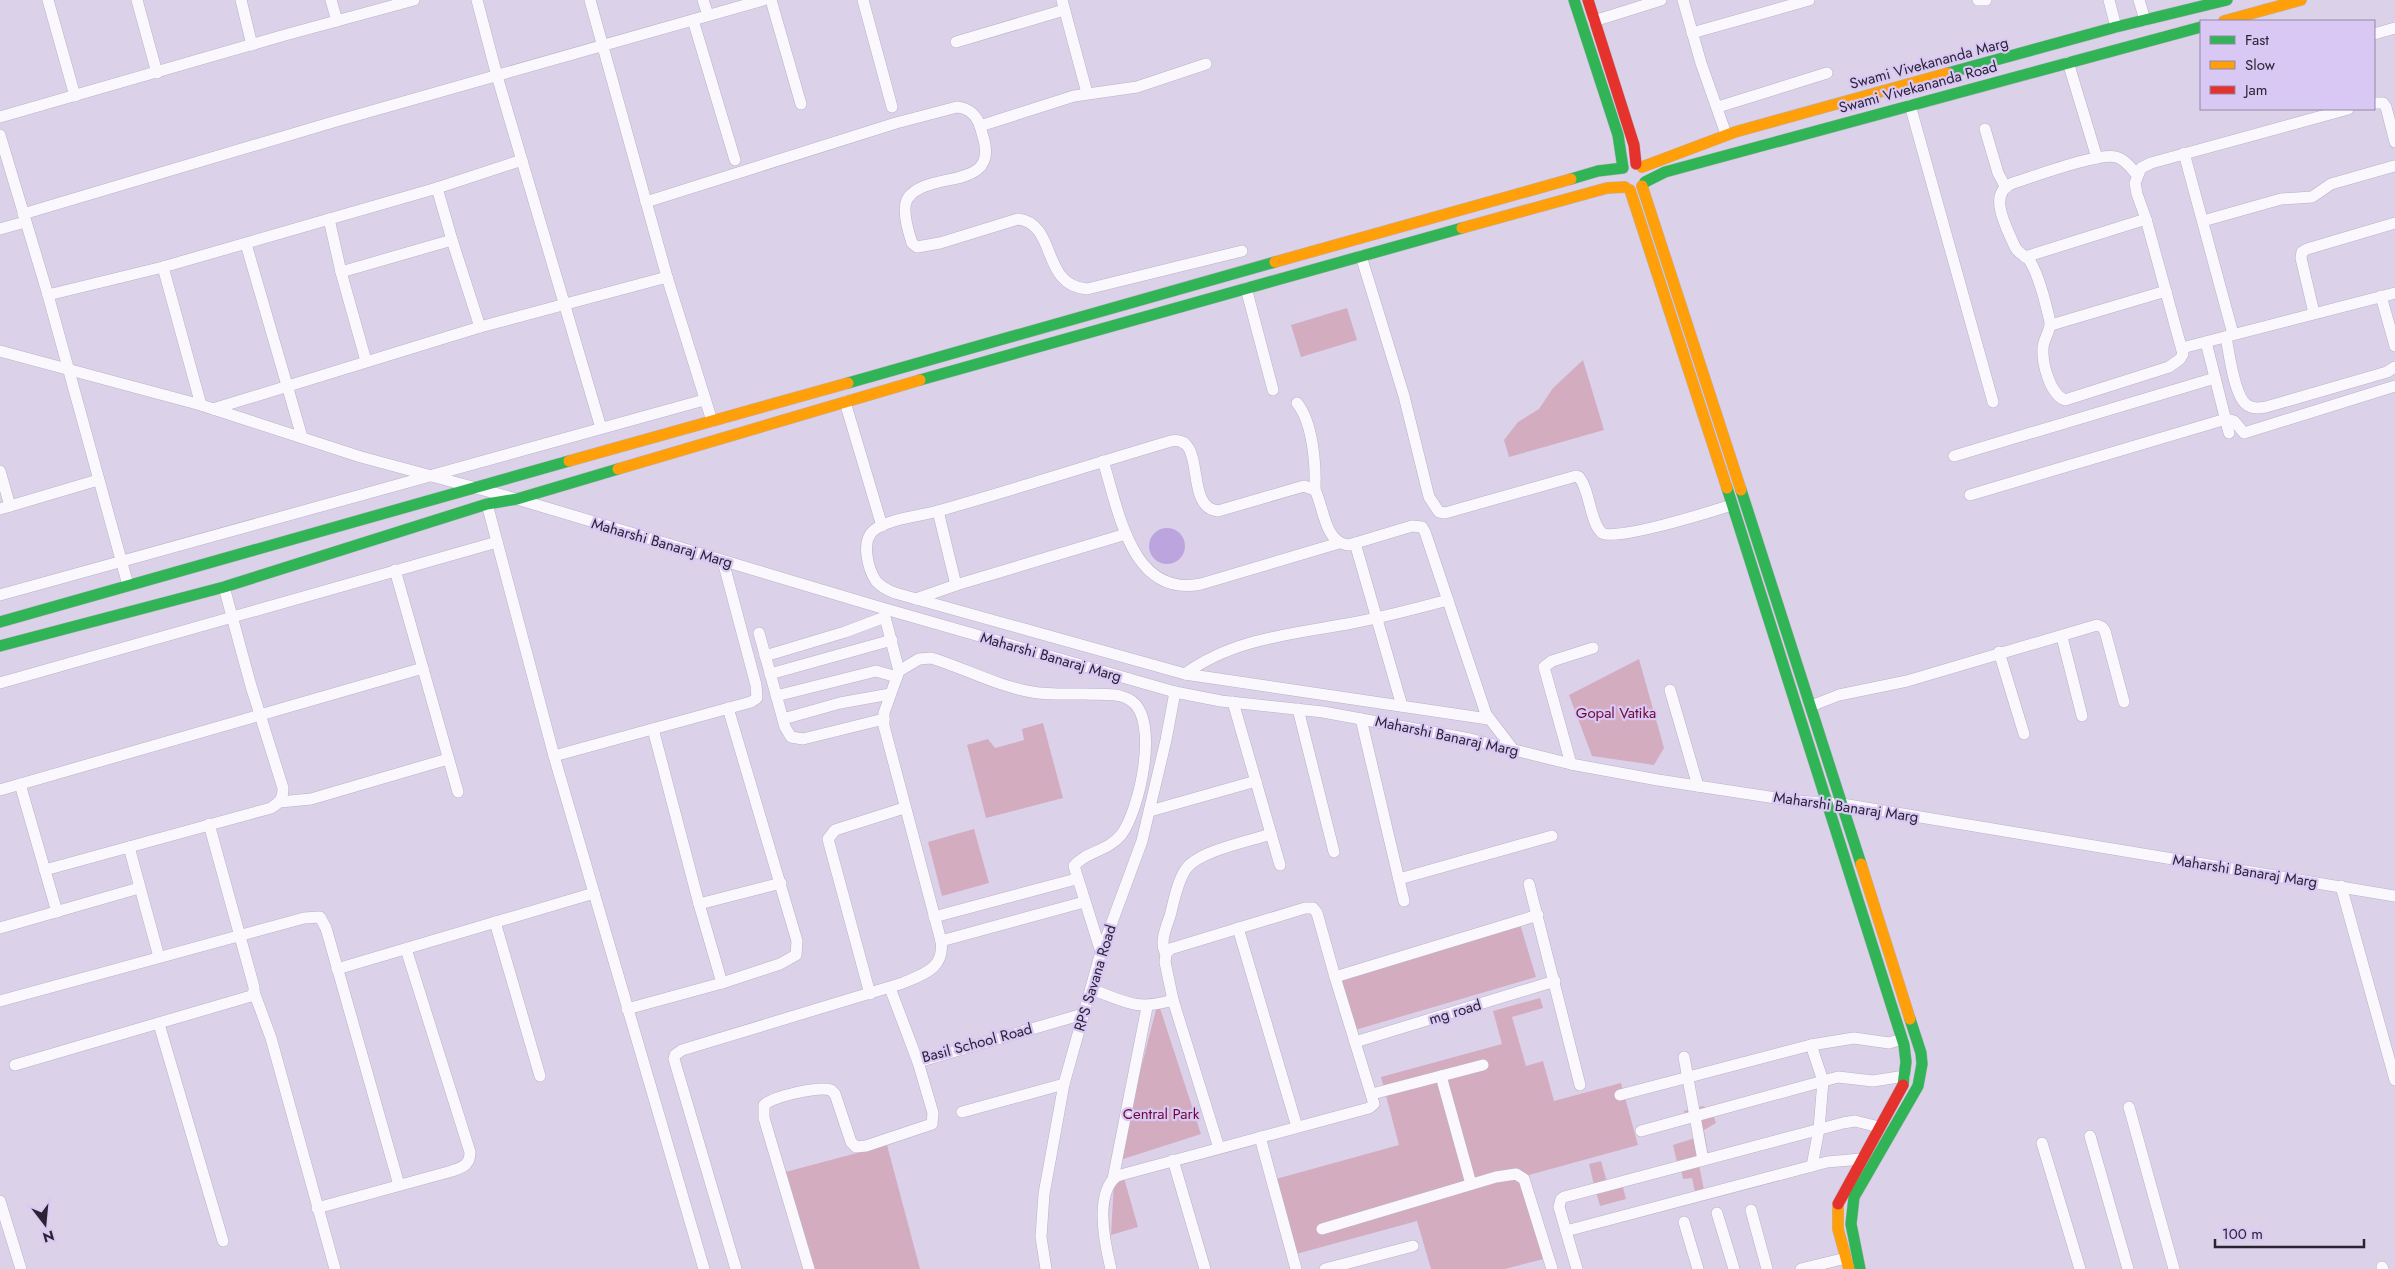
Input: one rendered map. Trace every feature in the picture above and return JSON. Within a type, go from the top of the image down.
[{"type":"street","points":[[48,0],[75,96]]},
{"type":"street","points":[[137,0],[157,73]]},
{"type":"street","points":[[241,0],[252,45]]},
{"type":"street","points":[[331,0],[337,21]]},
{"type":"street","points":[[0,118],[414,0]]},
{"type":"street","points":[[477,0],[497,76],[601,428]]},
{"type":"street","points":[[590,0],[667,277],[712,421]]},
{"type":"street","points":[[703,0],[708,15]]},
{"type":"street","points":[[0,229],[24,218],[497,76],[763,0]]},
{"type":"street","points":[[771,0],[801,104]]},
{"type":"street","points":[[863,0],[892,107]]},
{"type":"street","points":[[1574,0],[1618,135],[1623,168],[1620,178],[1627,188],[1732,505],[1902,1039],[1906,1062],[1903,1086],[1861,1159],[1838,1205],[1838,1229],[1847,1263],[1801,1269]]},
{"type":"street","points":[[1588,0],[1639,165],[1646,175],[1644,184],[1918,1044],[1922,1064],[1918,1086],[1854,1197],[1850,1209],[1850,1234],[1860,1269]]},
{"type":"street","points":[[1594,22],[1661,0]]},
{"type":"street","points":[[1683,0],[1692,33],[1726,134]]},
{"type":"street","points":[[1692,33],[1809,0]]},
{"type":"street","points":[[1978,0],[1986,0]]},
{"type":"street","points":[[2109,0],[2116,27]]},
{"type":"street","points":[[2139,0],[2145,20]]},
{"type":"street","name":"Swami Vivekananda Marg","points":[[1639,165],[1726,134],[2116,27],[2227,0]]},
{"type":"street","points":[[2228,20],[2301,0]]},
{"type":"street","points":[[956,42],[1063,5],[1087,93]]},
{"type":"street","points":[[693,20],[735,160]]},
{"type":"street","name":"Swami Vivekananda Road","points":[[1644,184],[1665,172],[2200,27]]},
{"type":"street","points":[[2375,34],[2395,28]]},
{"type":"street","points":[[2068,62],[2097,158]]},
{"type":"street","points":[[980,126],[1087,93],[1137,87],[1206,64]]},
{"type":"street","points":[[1718,107],[1827,73]]},
{"type":"street","points":[[2375,103],[2383,103],[2386,107],[2395,142]]},
{"type":"street","points":[[1910,105],[1993,402]]},
{"type":"street","points":[[646,202],[896,124],[957,107],[965,108],[972,112],[980,126],[986,148],[985,161],[980,168],[969,174],[921,188],[910,195],[906,202],[908,230],[916,247],[940,243],[1018,219],[1029,221],[1036,228],[1066,284],[1074,288],[1087,289],[1242,251]]},
{"type":"street","points":[[2137,175],[2122,160],[2115,156],[2097,158],[2005,186],[2000,192],[1999,207],[2017,252],[2031,263],[2036,274],[2051,325],[2043,348],[2044,359],[2054,391],[2060,398],[2065,400],[2169,366],[2180,359],[2182,348],[2146,219],[2137,194],[2135,183],[2141,168],[2151,163],[2331,111]]},
{"type":"street","points":[[1985,129],[1998,173],[2005,186]]},
{"type":"street","points":[[0,135],[48,295],[128,585]]},
{"type":"street","points":[[2184,154],[2229,335],[2239,393],[2245,404],[2252,408],[2266,407],[2387,372],[2395,367]]},
{"type":"street","points":[[48,295],[163,267],[246,244],[437,188],[522,160]]},
{"type":"street","points":[[0,622],[1598,171],[1639,165]]},
{"type":"street","points":[[2202,221],[2281,199],[2307,199],[2318,194],[2331,184],[2395,167]]},
{"type":"street","points":[[0,646],[224,587],[487,504],[517,499],[747,429],[1246,288],[1608,188],[1627,188],[1644,184]]},
{"type":"street","points":[[437,188],[480,327]]},
{"type":"street","points":[[330,219],[341,272],[366,361]]},
{"type":"street","points":[[2025,257],[2146,219]]},
{"type":"street","points":[[2314,313],[2301,258],[2302,252],[2307,248],[2395,223]]},
{"type":"street","points":[[341,272],[452,240]]},
{"type":"street","points":[[246,244],[302,438]]},
{"type":"street","points":[[1361,256],[1404,396],[1429,497],[1439,512],[1445,513],[1576,476],[1579,476],[1585,487],[1599,529],[1606,535],[1620,535],[1732,505]]},
{"type":"street","points":[[163,267],[201,405]]},
{"type":"street","points":[[213,409],[480,327],[667,277]]},
{"type":"street","points":[[1246,288],[1273,390]]},
{"type":"street","points":[[2051,325],[2166,291]]},
{"type":"street","points":[[2182,348],[2395,293]]},
{"type":"street","points":[[2381,296],[2395,346]]},
{"type":"street","points":[[2206,342],[2229,433]]},
{"type":"street","name":"Maharshi Banaraj Marg","points":[[0,351],[201,405],[302,438],[1175,692],[1361,719],[1512,748],[1571,764],[1698,786],[1796,801],[1842,804],[2395,896]]},
{"type":"street","points":[[1954,456],[2216,378]]},
{"type":"street","points":[[1970,495],[2226,419],[2234,421],[2244,434],[2395,386]]},
{"type":"street","points":[[0,595],[704,400]]},
{"type":"street","points":[[845,402],[882,526]]},
{"type":"street","points":[[1297,403],[1304,416],[1314,457],[1315,490],[1332,536],[1339,543]]},
{"type":"street","points":[[1315,490],[1311,487],[1297,487],[1218,511],[1211,510],[1202,502],[1190,449],[1185,442],[1178,440],[882,526],[874,530],[868,540],[867,552],[872,574],[887,590],[1035,634],[1185,674],[1488,719]]},
{"type":"street","points":[[1103,462],[1130,546],[1153,575],[1167,583],[1182,586],[1201,584],[1339,543],[1348,545],[1412,526],[1422,527],[1488,719],[1512,748]]},
{"type":"street","points":[[0,471],[5,507],[98,480]]},
{"type":"street","points":[[487,504],[554,756],[704,1269]]},
{"type":"street","points":[[938,511],[956,585]]},
{"type":"street","points":[[916,599],[956,585],[1126,534]]},
{"type":"street","points":[[0,683],[497,542]]},
{"type":"street","points":[[1355,543],[1402,706]]},
{"type":"street","points":[[554,756],[751,702],[757,698],[758,692],[723,561]]},
{"type":"street","points":[[395,570],[458,792]]},
{"type":"street","points":[[224,587],[231,618],[283,788],[283,796],[280,802]]},
{"type":"street","points":[[1185,674],[1201,662],[1238,646],[1378,618],[1448,600]]},
{"type":"street","points":[[736,1269],[674,1059],[675,1055],[682,1050],[890,988],[923,975],[939,962],[942,954],[941,942],[904,808],[884,719],[890,694],[898,674],[892,640],[885,618],[765,656]]},
{"type":"street","points":[[1811,706],[1839,695],[1907,681],[2000,652],[2062,637],[2090,625],[2102,627],[2108,640],[2124,702]]},
{"type":"street","points":[[759,633],[783,719],[791,736],[803,739],[884,719]]},
{"type":"street","points":[[2062,637],[2082,716]]},
{"type":"street","points":[[770,674],[892,640]]},
{"type":"street","points":[[1571,764],[1544,667],[1552,661],[1593,648]]},
{"type":"street","points":[[2000,652],[2024,734]]},
{"type":"street","points":[[776,696],[876,671],[898,674],[919,659],[931,658],[1032,692],[1122,696],[1136,704],[1141,714],[1144,728],[1144,745],[1141,784],[1130,822],[1110,846],[1076,863],[1074,866],[1076,880],[1101,952]]},
{"type":"street","points":[[0,790],[423,668]]},
{"type":"street","points":[[1670,690],[1698,786]]},
{"type":"street","name":"RPS Savana Road","points":[[1046,1269],[1042,1237],[1044,1194],[1064,1084],[1101,952],[1142,841],[1175,692]]},
{"type":"street","points":[[783,719],[853,700],[890,694]]},
{"type":"street","points":[[1234,702],[1280,865]]},
{"type":"street","points":[[627,1009],[780,964],[796,955],[797,940],[728,708]]},
{"type":"street","points":[[1298,709],[1334,852]]},
{"type":"street","points":[[1361,719],[1404,901]]},
{"type":"street","points":[[653,729],[699,904],[722,982]]},
{"type":"street","points":[[45,870],[271,808],[280,802],[311,799],[448,759]]},
{"type":"street","points":[[1150,811],[1256,782]]},
{"type":"street","points":[[20,784],[58,912]]},
{"type":"street","points":[[870,994],[828,839],[835,830],[904,808]]},
{"type":"street","points":[[208,824],[254,992],[271,1038],[334,1269]]},
{"type":"street","points":[[1219,1148],[1174,1000],[1165,962],[1164,937],[1180,881],[1189,865],[1207,854],[1271,834]]},
{"type":"street","points":[[1399,880],[1552,836]]},
{"type":"street","points":[[129,847],[159,957]]},
{"type":"street","points":[[934,917],[1076,880]]},
{"type":"street","points":[[699,904],[781,882]]},
{"type":"street","points":[[1529,884],[1580,1085]]},
{"type":"street","points":[[2341,886],[2395,1080]]},
{"type":"street","points":[[0,928],[139,888]]},
{"type":"street","points":[[338,969],[594,893]]},
{"type":"street","points":[[941,942],[1084,902]]},
{"type":"street","points":[[1113,1179],[1125,1173],[1369,1108],[1374,1104],[1335,977],[1318,913],[1313,908],[1305,908],[1170,949],[1166,954]]},
{"type":"street","points":[[1335,977],[1538,915]]},
{"type":"street","points":[[0,1001],[304,918],[320,917],[324,921],[399,1186]]},
{"type":"street","points":[[495,922],[540,1076]]},
{"type":"street","points":[[1238,928],[1297,1127]]},
{"type":"street","points":[[318,1208],[452,1171],[468,1164],[470,1159],[470,1152],[406,949]]},
{"type":"street","name":"mg road","points":[[1355,1042],[1555,981]]},
{"type":"street","name":"Basil School Road","points":[[890,988],[918,1062],[1083,1014]]},
{"type":"street","points":[[1091,989],[1147,1007],[1174,1000]]},
{"type":"street","points":[[16,1065],[247,999],[254,992]]},
{"type":"street","points":[[1111,1269],[1104,1238],[1103,1219],[1106,1194],[1113,1179],[1147,1007]]},
{"type":"street","points":[[159,1024],[223,1241]]},
{"type":"street","points":[[1620,1095],[1811,1044],[1854,1038],[1889,1043],[1902,1039]]},
{"type":"street","points":[[1811,1044],[1823,1080],[1819,1129],[1812,1166]]},
{"type":"street","points":[[1684,1057],[1703,1160]]},
{"type":"street","points":[[809,1269],[764,1118],[764,1105],[818,1088],[831,1090],[835,1094],[851,1142],[860,1148],[932,1124],[934,1120],[933,1113],[918,1062]]},
{"type":"street","points":[[1372,1094],[1483,1065]]},
{"type":"street","points":[[1441,1076],[1471,1184]]},
{"type":"street","points":[[1641,1131],[1823,1080],[1838,1077],[1873,1081],[1905,1076]]},
{"type":"street","points":[[962,1112],[1064,1084]]},
{"type":"street","points":[[2129,1108],[2174,1269]]},
{"type":"street","points":[[1577,1269],[1559,1207],[1561,1199],[1564,1197],[1855,1121],[1879,1127]]},
{"type":"street","points":[[2090,1136],[2128,1269]]},
{"type":"street","points":[[1260,1137],[1296,1269]]},
{"type":"street","points":[[2042,1143],[2080,1269]]},
{"type":"street","points":[[1566,1230],[1827,1162],[1861,1159]]},
{"type":"street","points":[[1173,1160],[1204,1269]]},
{"type":"street","points":[[1322,1229],[1471,1184],[1512,1174],[1521,1176],[1524,1179],[1552,1269]]},
{"type":"street","points":[[0,1201],[21,1269]]},
{"type":"street","points":[[1751,1210],[1767,1269]]},
{"type":"street","points":[[1717,1213],[1734,1269]]},
{"type":"street","points":[[1684,1222],[1698,1269]]},
{"type":"street","points":[[1325,1269],[1413,1246]]},
{"type":"green space","points":[[1347,308],[1357,340],[1301,357],[1291,325]]},
{"type":"green space","points":[[1583,360],[1604,430],[1509,457],[1504,440],[1518,422],[1539,409],[1553,388]]},
{"type":"green space","name":"Gopal Vatika","points":[[1639,659],[1664,748],[1654,765],[1592,756],[1569,695]]},
{"type":"green space","points":[[1043,723],[1063,798],[986,818],[967,745],[988,739],[995,748],[1024,740],[1022,729]]},
{"type":"green space","points":[[974,829],[989,883],[942,896],[928,842]]},
{"type":"green space","points":[[1520,924],[1536,977],[1355,1030],[1340,977]]},
{"type":"green space","points":[[1540,998],[1543,1008],[1512,1017],[1526,1066],[1543,1061],[1554,1101],[1621,1083],[1638,1145],[1529,1175],[1551,1257],[1505,1269],[1431,1269],[1417,1221],[1296,1254],[1276,1179],[1399,1145],[1381,1077],[1502,1044],[1493,1011]]},
{"type":"green space","name":"Central Park","points":[[1158,1002],[1201,1134],[1117,1161]]},
{"type":"green space","points":[[1703,1106],[1713,1114],[1716,1123],[1704,1130],[1708,1154],[1677,1162],[1673,1145],[1701,1136],[1686,1117],[1684,1111]]},
{"type":"green space","points":[[887,1145],[920,1269],[803,1269],[778,1174]]},
{"type":"green space","points":[[1698,1160],[1705,1195],[1696,1197],[1692,1178],[1683,1179],[1680,1164]]},
{"type":"green space","points":[[1601,1161],[1607,1182],[1594,1185],[1589,1164]]},
{"type":"green space","points":[[1124,1178],[1138,1227],[1111,1235],[1114,1181]]},
{"type":"green space","points":[[1621,1180],[1626,1199],[1600,1206],[1595,1188]]},
{"type":"shaded area","points":[[1167,528],[1174,529],[1180,533],[1184,539],[1184,553],[1180,559],[1174,563],[1167,564],[1160,563],[1154,559],[1150,553],[1149,546],[1150,539],[1154,533],[1160,529]]},
{"type":"traffic: fast","points":[[1571,179],[1598,171],[1623,168],[1618,135],[1574,0]]},
{"type":"traffic: fast","points":[[1948,73],[2116,27],[2227,0]]},
{"type":"traffic: fast","points":[[1645,182],[1665,172],[2200,27]]},
{"type":"traffic: fast","points":[[920,380],[1462,228]]},
{"type":"traffic: fast","points":[[848,383],[1275,262]]},
{"type":"traffic: fast","points":[[0,622],[569,461]]},
{"type":"traffic: fast","points":[[0,646],[224,587],[487,504],[517,499],[618,469]]},
{"type":"traffic: fast","points":[[1727,488],[1904,1045],[1906,1062],[1903,1085]]},
{"type":"traffic: fast","points":[[1741,490],[1861,864]]},
{"type":"traffic: fast","points":[[1860,1269],[1851,1224],[1854,1197],[1918,1086],[1922,1064],[1921,1053],[1910,1019]]},
{"type":"traffic: slow","points":[[2228,20],[2301,0]]},
{"type":"traffic: slow","points":[[1642,167],[1735,132],[1948,73]]},
{"type":"traffic: slow","points":[[1275,262],[1571,179]]},
{"type":"traffic: slow","points":[[1642,186],[1741,490]]},
{"type":"traffic: slow","points":[[1462,228],[1607,188],[1625,187]]},
{"type":"traffic: slow","points":[[1630,190],[1727,488]]},
{"type":"traffic: slow","points":[[618,469],[920,380]]},
{"type":"traffic: slow","points":[[569,461],[848,383]]},
{"type":"traffic: slow","points":[[1861,864],[1910,1019]]},
{"type":"traffic: slow","points":[[1838,1204],[1838,1229],[1849,1269]]},
{"type":"traffic: jam","points":[[1588,0],[1634,145],[1636,164]]},
{"type":"traffic: jam","points":[[1838,1204],[1903,1085]]}]
